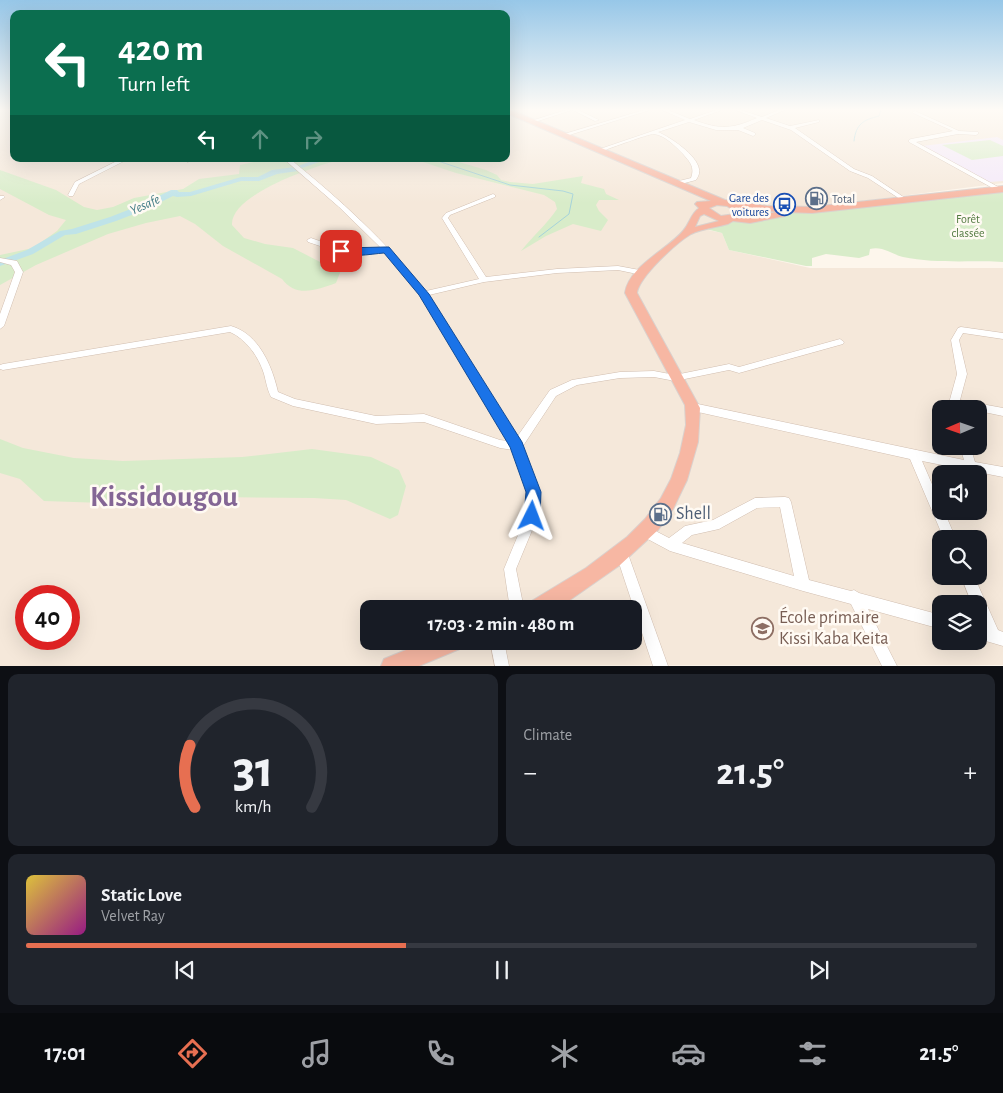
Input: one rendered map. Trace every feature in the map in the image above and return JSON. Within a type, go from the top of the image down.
[{"type":"highway","points":[[579,141],[740,210],[740,215],[728,221],[688,232]]},
{"type":"highway","points":[[680,184],[713,216],[741,220],[756,219],[800,210],[1002,189]]},
{"type":"highway","points":[[553,600],[622,554],[646,532],[664,506],[686,463],[691,440],[693,407],[631,293],[632,286],[642,273],[688,232],[696,215],[708,203],[800,210]]},
{"type":"highway","points":[[392,666],[432,650]]},
{"type":"street","points":[[600,150],[629,141]]},
{"type":"street","points":[[673,141],[677,143],[695,163],[697,172],[694,179],[680,184]]},
{"type":"street","points":[[809,141],[852,170],[870,177],[905,200]]},
{"type":"street","points":[[911,141],[1002,189]]},
{"type":"street","points":[[71,194],[77,184],[92,174],[118,162]]},
{"type":"street","points":[[291,162],[318,184],[386,250],[424,294],[517,446],[534,492],[532,516],[510,569],[515,600]]},
{"type":"street","points":[[484,280],[445,218],[448,214],[493,196]]},
{"type":"street","points":[[311,240],[341,251],[386,250]]},
{"type":"street","points":[[0,260],[14,263],[20,272],[0,326]]},
{"type":"street","points":[[424,294],[484,280],[557,271],[611,268],[642,273]]},
{"type":"street","points":[[2,367],[231,329],[237,331],[248,341],[266,367],[274,394],[293,402],[376,420],[424,418],[500,444],[517,446]]},
{"type":"street","points":[[956,400],[962,374],[955,340],[961,330],[1003,336]]},
{"type":"street","points":[[517,446],[553,393],[575,382],[620,375],[654,374],[678,377],[729,368],[739,370],[840,342]]},
{"type":"street","points":[[693,407],[966,465]]},
{"type":"street","points":[[988,410],[1003,412]]},
{"type":"street","points":[[914,455],[946,530]]},
{"type":"street","points":[[987,470],[1001,473]]},
{"type":"street","points":[[670,545],[689,530],[715,525],[755,503],[785,502],[803,585]]},
{"type":"street","points":[[646,532],[670,545],[803,585],[854,597],[932,619]]},
{"type":"street","points":[[622,554],[661,666]]},
{"type":"street","points":[[854,597],[890,666]]},
{"type":"street","points":[[987,618],[998,637]]},
{"type":"street","points":[[499,650],[502,666]]},
{"type":"shaded area","points":[[0,141],[10,141],[10,162],[510,162],[510,141],[1003,141],[1003,183],[791,210],[699,228],[722,233],[729,250],[810,268],[1003,268],[1003,665],[0,666]]},
{"type":"shaded area","points":[[963,141],[1003,141],[1003,181],[989,182],[922,146]]},
{"type":"green space","points":[[992,141],[1003,146],[1003,156],[972,160],[942,145]]},
{"type":"green space","points":[[254,162],[332,162],[296,174],[260,192],[245,202],[235,214],[232,225],[244,238],[265,244],[293,248],[324,264],[341,270],[336,283],[307,291],[294,289],[282,279],[223,246],[195,224],[180,216],[108,234],[36,265],[0,285],[0,255],[33,248],[57,231],[66,220],[49,215],[0,189],[0,170],[56,190],[84,207],[97,210],[113,207],[134,198],[183,189],[199,179],[239,174],[240,165]]},
{"type":"green space","points":[[423,162],[459,162],[486,170],[497,175],[501,180],[510,182],[533,184],[583,176],[581,183],[604,189],[606,194],[619,200],[599,200],[596,205],[608,220],[601,231],[573,224],[546,236],[521,251],[557,209],[555,202],[544,195],[456,173]]},
{"type":"green space","name":"Forêt classée","points":[[1003,188],[1003,262],[915,259],[875,248],[870,249],[869,255],[859,258],[826,254],[812,258],[812,266],[806,266],[729,250],[722,233],[698,227],[774,213]]},
{"type":"green space","points":[[0,439],[23,448],[74,458],[123,461],[242,457],[312,449],[371,457],[399,470],[406,486],[398,515],[390,519],[346,500],[314,498],[214,497],[134,504],[44,501],[20,479],[0,473]]},
{"type":"waterway","name":"Yesafe","points":[[302,166],[315,162]]},
{"type":"waterway","points":[[441,162],[510,185],[563,191],[573,194],[569,214],[539,237]]},
{"type":"waterway","name":"Yesafe","points":[[0,263],[30,252],[63,233],[73,232],[113,219],[144,207],[174,192],[177,195],[191,194],[241,179],[259,179],[275,172],[295,169]]},
{"type":"place","name":"Total","points":[[816,199]]},
{"type":"place","name":"Gare des voitures","points":[[785,205]]},
{"type":"place","name":"Shell","points":[[660,514]]},
{"type":"place","name":"École primaire Kissi Kaba Keita","points":[[763,628]]},
{"type":"district","name":"Kissidougou","points":[[164,497]]},
{"type":"route","points":[[341,251],[386,250],[408,273],[424,294],[517,446],[534,492],[532,516]]}]
